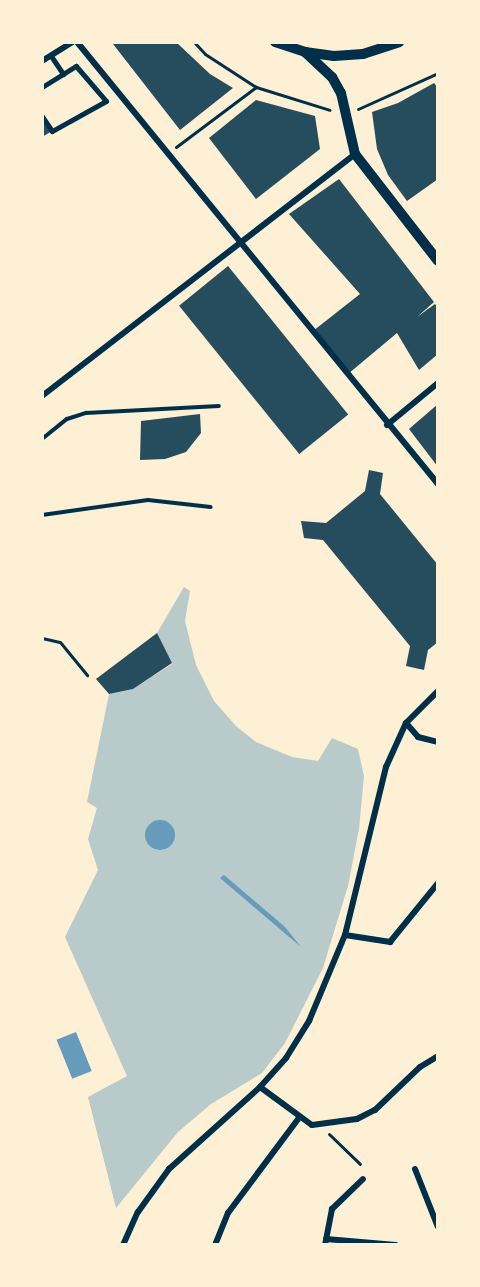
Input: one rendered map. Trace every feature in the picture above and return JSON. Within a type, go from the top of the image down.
[{"type":"main road","points":[[275,42],[305,52],[349,55],[399,42]]},
{"type":"main road","points":[[305,52],[332,77],[345,111],[355,154],[438,261]]},
{"type":"street","points":[[42,61],[72,42]]},
{"type":"street","points":[[78,42],[387,425],[438,484]]},
{"type":"street","points":[[51,56],[63,74]]},
{"type":"street","points":[[42,87],[76,66],[106,101],[52,131],[42,116]]},
{"type":"street","points":[[42,396],[355,154]]},
{"type":"street","points":[[387,425],[438,383]]},
{"type":"street","points":[[123,1245],[138,1212],[169,1168],[260,1087],[286,1058],[309,1021],[345,935],[381,779],[406,723],[438,691]]},
{"type":"street","points":[[406,723],[418,737],[438,742]]},
{"type":"street","points":[[345,935],[390,942],[437,885]]},
{"type":"street","points":[[260,1087],[298,1119],[319,1125],[367,1115],[420,1067],[438,1056]]},
{"type":"street","points":[[215,1245],[228,1213],[298,1119]]},
{"type":"street","points":[[415,1169],[438,1227]]},
{"type":"street","points":[[363,1179],[332,1209],[325,1242],[396,1245]]},
{"type":"lane","points":[[42,439],[67,419],[86,413],[219,406]]},
{"type":"lane","points":[[42,515],[148,500],[211,507]]},
{"type":"path","points":[[194,42],[212,59],[256,87],[305,104],[345,111],[382,100],[438,73]]},
{"type":"path","points":[[167,154],[256,87]]},
{"type":"path","points":[[42,638],[60,642],[87,675]]},
{"type":"path","points":[[319,1125],[360,1164]]},
{"type":"shaded area","points":[[184,587],[190,591],[185,621],[196,665],[214,701],[236,726],[256,742],[292,757],[318,761],[332,738],[358,749],[364,776],[359,829],[348,886],[323,968],[285,1043],[262,1073],[211,1104],[178,1132],[116,1208],[88,1097],[127,1076],[65,937],[98,870],[88,839],[97,808],[87,802],[109,694],[133,689],[172,664],[157,633]]},
{"type":"water","points":[[160,820],[171,824],[175,835],[171,846],[160,850],[149,846],[145,835],[149,824]]},
{"type":"water","points":[[224,875],[285,927],[301,947],[220,878]]},
{"type":"water","points":[[76,1032],[92,1071],[72,1079],[57,1040]]},
{"type":"building","points":[[116,42],[176,42],[210,74],[233,88],[180,130],[113,44]]},
{"type":"building","points":[[434,83],[438,88],[438,179],[407,201],[388,175],[377,149],[372,112],[398,103]]},
{"type":"building","points":[[256,100],[315,116],[320,149],[256,199],[209,138]]},
{"type":"building","points":[[42,118],[52,131],[42,137]]},
{"type":"building","points":[[339,179],[434,302],[417,317],[435,304],[438,307],[438,354],[419,370],[397,333],[348,374],[313,331],[360,294],[289,214]]},
{"type":"building","points":[[228,266],[348,414],[299,454],[179,306]]},
{"type":"building","points":[[438,404],[438,467],[409,429]]},
{"type":"building","points":[[200,414],[201,433],[186,452],[165,459],[140,460],[141,421]]},
{"type":"building","points":[[369,470],[383,473],[380,494],[438,565],[438,642],[428,650],[424,670],[406,666],[410,646],[323,540],[304,538],[301,521],[326,523],[365,491]]},
{"type":"building","points":[[157,633],[172,663],[133,689],[109,694],[96,679]]}]
